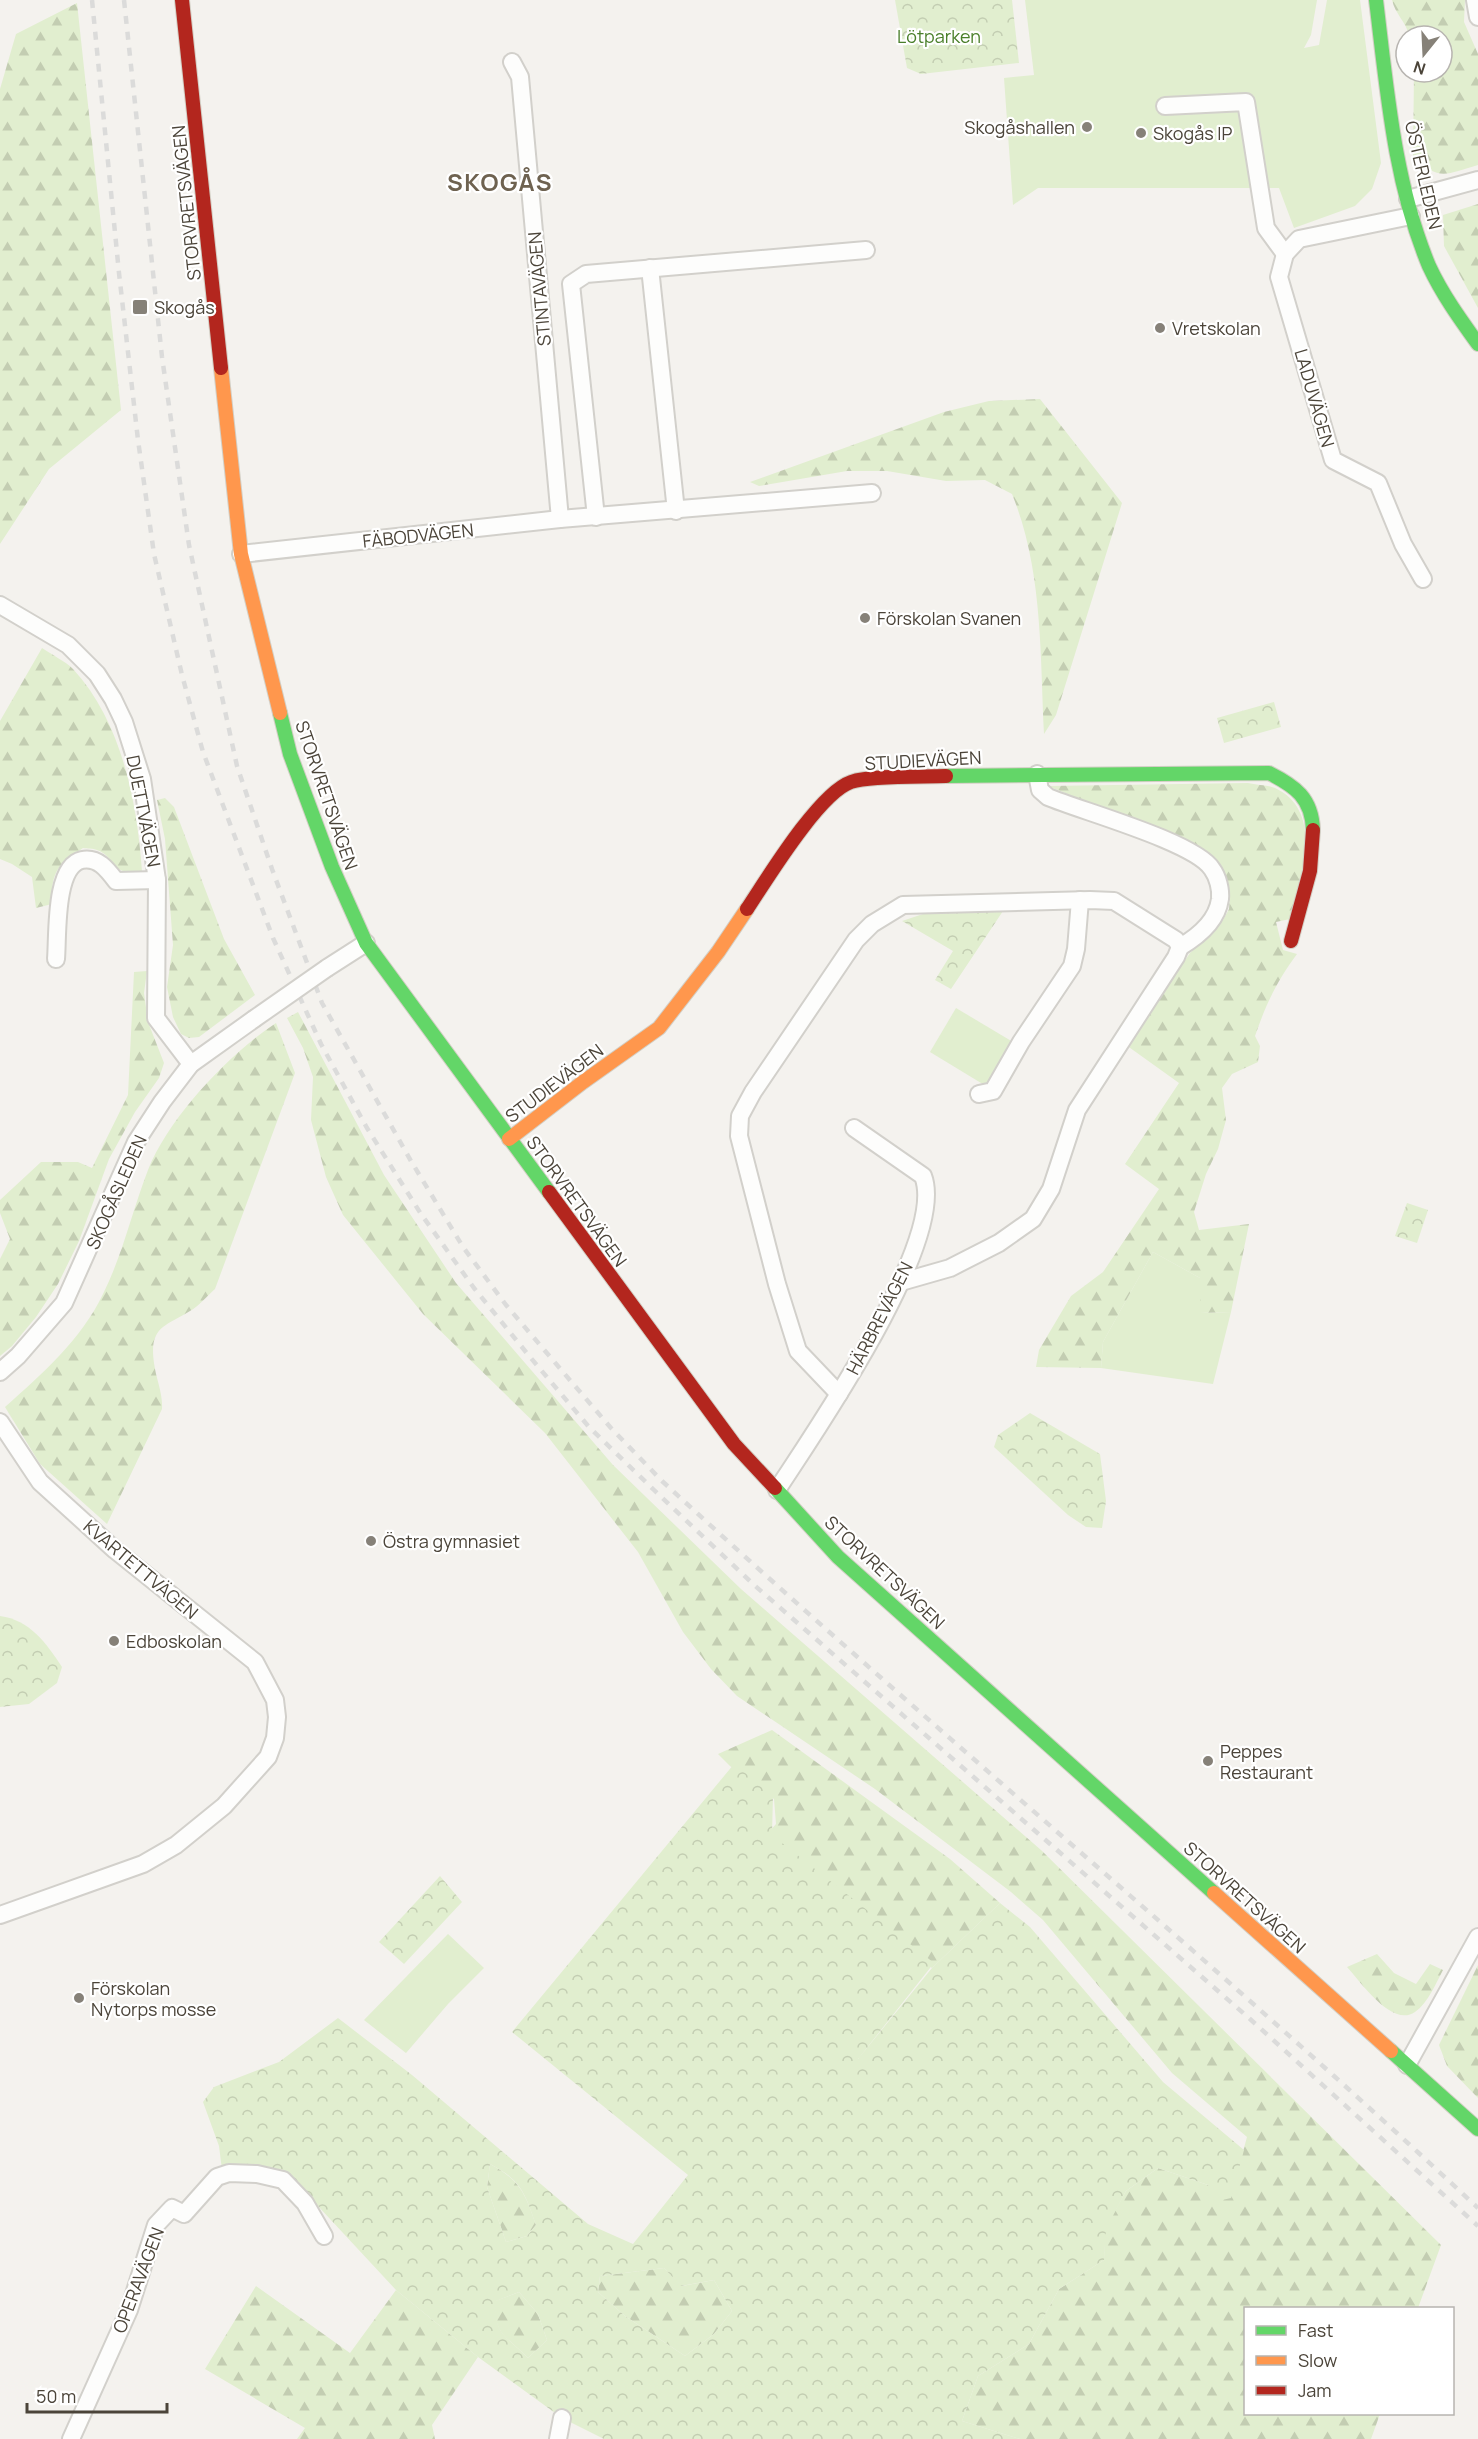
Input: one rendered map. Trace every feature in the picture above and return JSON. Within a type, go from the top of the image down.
[{"type":"street","name":"STORVRETSVÄGEN","points":[[182,0],[241,554],[290,754],[332,867],[366,943],[734,1444],[838,1557],[1478,2129]]},
{"type":"street","name":"ÖSTERLEDEN","points":[[1377,0],[1388,95],[1409,207],[1428,260],[1444,293],[1478,344]]},
{"type":"street","points":[[1475,0],[1478,17]]},
{"type":"street","name":"STINTAVÄGEN","points":[[512,62],[520,77],[560,519]]},
{"type":"street","points":[[1165,106],[1246,102],[1266,228],[1285,254],[1299,239],[1409,207],[1478,180]]},
{"type":"street","points":[[596,517],[571,284],[586,274],[866,250]]},
{"type":"street","name":"LADUVÄGEN","points":[[1285,254],[1279,277],[1333,460],[1378,483],[1403,544],[1423,579]]},
{"type":"street","points":[[650,268],[676,511]]},
{"type":"street","name":"FÄBODVÄGEN","points":[[241,554],[560,519],[872,493]]},
{"type":"street","name":"DUETTVÄGEN","points":[[0,605],[68,645],[97,674],[124,722],[142,779],[157,880],[156,1018],[191,1064]]},
{"type":"street","name":"STUDIEVÄGEN","points":[[509,1139],[583,1082],[659,1028],[717,952],[803,826],[826,801],[850,782],[868,779],[1038,774],[1269,773],[1288,780],[1307,802],[1313,820],[1314,854],[1291,941]]},
{"type":"street","points":[[901,1282],[951,1268],[999,1243],[1034,1219],[1051,1189],[1077,1110],[1180,947],[1197,937],[1218,912],[1221,891],[1212,868],[1199,857],[1156,836],[1048,797],[1040,789],[1038,774]]},
{"type":"street","points":[[56,959],[61,890],[67,871],[80,860],[93,859],[105,867],[116,881],[157,880]]},
{"type":"street","points":[[839,1395],[798,1351],[777,1284],[739,1136],[740,1116],[753,1092],[856,940],[872,924],[903,905],[1080,900],[1114,901],[1176,940],[1180,947]]},
{"type":"street","points":[[979,1094],[993,1090],[1021,1042],[1072,966],[1076,949],[1080,900]]},
{"type":"street","name":"SKOGÅSLEDEN","points":[[0,1372],[18,1356],[64,1303],[136,1142],[162,1102],[191,1064],[366,943]]},
{"type":"street","name":"HÄRBREVÄGEN","points":[[777,1490],[854,1371],[901,1282],[924,1221],[927,1186],[923,1176],[854,1128]]},
{"type":"street","name":"KVARTETTVÄGEN","points":[[0,1422],[40,1482],[115,1550],[255,1662],[275,1700],[277,1717],[268,1757],[224,1806],[176,1845],[143,1864],[0,1915]]},
{"type":"street","points":[[1407,2065],[1478,1937]]},
{"type":"street","name":"OPERAVÄGEN","points":[[71,2439],[129,2310],[156,2225],[172,2208],[184,2214],[217,2177],[229,2173],[257,2174],[283,2180],[305,2203],[324,2236]]},
{"type":"street","points":[[558,2439],[562,2418]]},
{"type":"green space","name":"Lötparken","points":[[895,0],[1012,0],[1019,63],[921,74],[907,68]]},
{"type":"green space","name":"Skogås IP","points":[[1025,0],[1317,0],[1311,35],[1304,48],[1319,45],[1327,0],[1360,0],[1381,163],[1372,189],[1355,206],[1294,228],[1279,188],[1038,188],[1013,205],[1004,78],[1034,75]]},
{"type":"green space","points":[[1392,0],[1465,0],[1464,22],[1478,54],[1478,165],[1443,174],[1430,170],[1413,156],[1414,84],[1454,84],[1454,24],[1404,24]]},
{"type":"green space","points":[[77,3],[121,410],[49,469],[0,544],[0,89],[16,34]]},
{"type":"green space","points":[[1478,204],[1478,308],[1444,246],[1443,215]]},
{"type":"green space","points":[[1040,399],[1122,503],[1056,715],[1044,734],[1035,582],[1030,552],[1012,494],[985,480],[946,481],[887,471],[847,471],[759,486],[750,482],[944,412],[989,401]]},
{"type":"green space","points":[[42,648],[73,669],[90,690],[104,713],[124,764],[131,791],[142,871],[124,871],[103,853],[95,849],[83,848],[67,859],[57,870],[53,884],[52,904],[36,908],[32,877],[0,859],[0,721]]},
{"type":"green space","points":[[1274,702],[1281,727],[1224,743],[1217,718]]},
{"type":"green space","points":[[1248,783],[1275,788],[1291,799],[1300,813],[1305,829],[1305,848],[1290,919],[1276,922],[1283,950],[1297,954],[1278,983],[1259,1024],[1255,1036],[1260,1046],[1258,1062],[1232,1074],[1222,1088],[1226,1120],[1218,1149],[1206,1174],[1194,1212],[1199,1230],[1249,1224],[1231,1312],[1200,1313],[1200,1278],[1153,1252],[1103,1342],[1101,1368],[1036,1367],[1039,1350],[1071,1296],[1103,1272],[1159,1189],[1125,1164],[1179,1083],[1126,1045],[1190,953],[1223,920],[1229,909],[1230,896],[1223,869],[1205,850],[1169,832],[1119,815],[1048,786]]},
{"type":"green space","points":[[165,798],[174,807],[224,939],[255,995],[199,1037],[189,1038],[181,1034],[173,1017],[167,987],[173,945],[165,839],[157,800]]},
{"type":"green space","points":[[1003,911],[951,989],[935,980],[953,951],[902,921],[929,912]]},
{"type":"green space","points":[[147,971],[144,993],[148,1022],[164,1063],[159,1078],[135,1112],[109,1159],[79,1241],[58,1284],[36,1317],[12,1346],[0,1356],[0,1259],[10,1239],[0,1213],[0,1200],[41,1162],[78,1162],[92,1168],[128,1095],[134,972]]},
{"type":"green space","points":[[956,1008],[1013,1042],[986,1086],[930,1052]]},
{"type":"green space","points":[[298,1012],[384,1175],[456,1283],[613,1465],[741,1589],[1041,1850],[1441,2245],[1418,2307],[1244,2307],[1244,2415],[1380,2415],[1371,2439],[1020,2439],[962,2421],[978,2376],[1029,2344],[1059,2289],[1104,2260],[1105,2229],[1126,2191],[1158,2168],[1208,2185],[1230,2198],[1247,2137],[1172,2073],[1043,1920],[1011,1892],[875,1789],[737,1696],[711,1669],[683,1632],[638,1552],[545,1433],[423,1314],[343,1215],[326,1177],[311,1120],[313,1077],[303,1048],[287,1018]]},
{"type":"green space","points":[[276,1023],[295,1073],[215,1289],[197,1306],[166,1325],[156,1335],[153,1351],[162,1409],[107,1524],[40,1464],[5,1407],[60,1355],[94,1311],[116,1264],[148,1170],[170,1129],[185,1108],[220,1069]]},
{"type":"green space","points":[[1407,1203],[1428,1210],[1417,1243],[1395,1236]]},
{"type":"green space","points":[[1153,1252],[1200,1278],[1200,1313],[1231,1312],[1213,1384],[1101,1368],[1103,1342]]},
{"type":"green space","points":[[1030,1413],[1100,1454],[1106,1501],[1102,1528],[1086,1527],[1068,1515],[994,1447],[998,1435]]},
{"type":"green space","points":[[0,1616],[11,1618],[29,1628],[50,1649],[62,1667],[57,1683],[29,1704],[0,1707]]},
{"type":"green space","points":[[772,1730],[950,1859],[1000,1903],[932,1968],[767,1834],[776,1824],[774,1799],[730,1766],[718,1754]]},
{"type":"green space","points":[[734,1764],[773,1795],[772,1835],[934,1963],[858,2059],[932,1968],[1000,1903],[1030,1927],[1163,2082],[1244,2150],[1231,2198],[1218,2201],[1208,2185],[1158,2168],[1126,2191],[1106,2229],[1104,2260],[1059,2289],[1029,2344],[978,2376],[962,2421],[1020,2439],[604,2439],[562,2418],[478,2357],[396,2290],[291,2177],[222,2170],[219,2146],[203,2102],[214,2087],[279,2062],[338,2018],[412,2075],[588,2224],[633,2244],[688,2175],[512,2032]],"holes":[[[490,2164],[509,2176],[525,2196],[536,2225],[527,2236],[506,2242],[487,2187]],[[664,2268],[681,2286],[714,2280],[732,2311],[714,2334],[685,2356],[625,2316],[598,2292],[600,2276]],[[519,2292],[538,2314],[547,2340],[528,2358],[499,2328],[496,2301]]]},
{"type":"green space","points":[[440,1876],[462,1902],[404,1964],[379,1942]]},
{"type":"green space","points":[[448,1934],[484,1968],[448,2004],[406,2053],[364,2020]]},
{"type":"green space","points":[[1377,1954],[1394,1973],[1416,1984],[1430,1964],[1443,1970],[1428,1998],[1415,2012],[1406,2015],[1387,2009],[1347,1967]]},
{"type":"green space","points":[[1478,1965],[1478,2098],[1447,2066],[1439,2045]]},
{"type":"green space","points":[[490,2164],[515,2182],[525,2196],[536,2225],[527,2236],[506,2242],[487,2187]]},
{"type":"green space","points":[[664,2268],[682,2286],[714,2280],[732,2311],[714,2334],[685,2356],[625,2316],[598,2292],[600,2276]]},
{"type":"green space","points":[[256,2286],[350,2353],[396,2290],[478,2357],[432,2425],[435,2439],[297,2439],[305,2428],[205,2369]]},
{"type":"green space","points":[[519,2292],[538,2314],[547,2340],[528,2358],[503,2334],[495,2313],[495,2301]]},
{"type":"railway","points":[[92,0],[138,440],[154,554],[182,675],[203,752],[273,938],[321,1044],[367,1128],[421,1214],[474,1288],[589,1427],[753,1584],[1250,2019],[1478,2226]]},
{"type":"railway","points":[[124,0],[162,357],[189,545],[237,766],[272,869],[322,1003],[411,1161],[463,1247],[506,1305],[611,1428],[662,1481],[865,1664],[1276,2024],[1478,2208]]},
{"type":"traffic: fast","points":[[1376,0],[1388,102],[1400,169],[1417,234],[1429,266],[1440,286],[1478,344]]},
{"type":"traffic: fast","points":[[280,713],[290,754],[332,867],[366,943],[549,1192]]},
{"type":"traffic: fast","points":[[946,776],[1269,773],[1287,783],[1300,794],[1309,809],[1313,830]]},
{"type":"traffic: fast","points":[[775,1488],[838,1557],[1214,1893]]},
{"type":"traffic: fast","points":[[1391,2051],[1478,2129]]},
{"type":"traffic: slow","points":[[221,368],[241,554],[280,713]]},
{"type":"traffic: slow","points":[[509,1139],[583,1082],[659,1028],[718,952],[747,909]]},
{"type":"traffic: slow","points":[[1214,1893],[1391,2051]]},
{"type":"traffic: jam","points":[[182,0],[221,368]]},
{"type":"traffic: jam","points":[[747,909],[794,838],[838,789],[851,782],[871,778],[946,776]]},
{"type":"traffic: jam","points":[[1291,941],[1310,871],[1313,830]]},
{"type":"traffic: jam","points":[[549,1192],[734,1444],[775,1488]]},
{"type":"place","name":"Skogåshallen","points":[[1087,127]]},
{"type":"place","name":"Skogås IP","points":[[1141,133]]},
{"type":"place","name":"Skogås","points":[[140,307]]},
{"type":"place","name":"Vretskolan","points":[[1160,328]]},
{"type":"place","name":"Förskolan Svanen","points":[[865,618]]},
{"type":"place","name":"Östra gymnasiet","points":[[371,1541]]},
{"type":"place","name":"Edboskolan","points":[[114,1641]]},
{"type":"place","name":"Peppes Restaurant","points":[[1208,1761]]},
{"type":"place","name":"Förskolan Nytorps mosse","points":[[79,1998]]},
{"type":"district","name":"SKOGÅS","points":[[500,181]]}]
